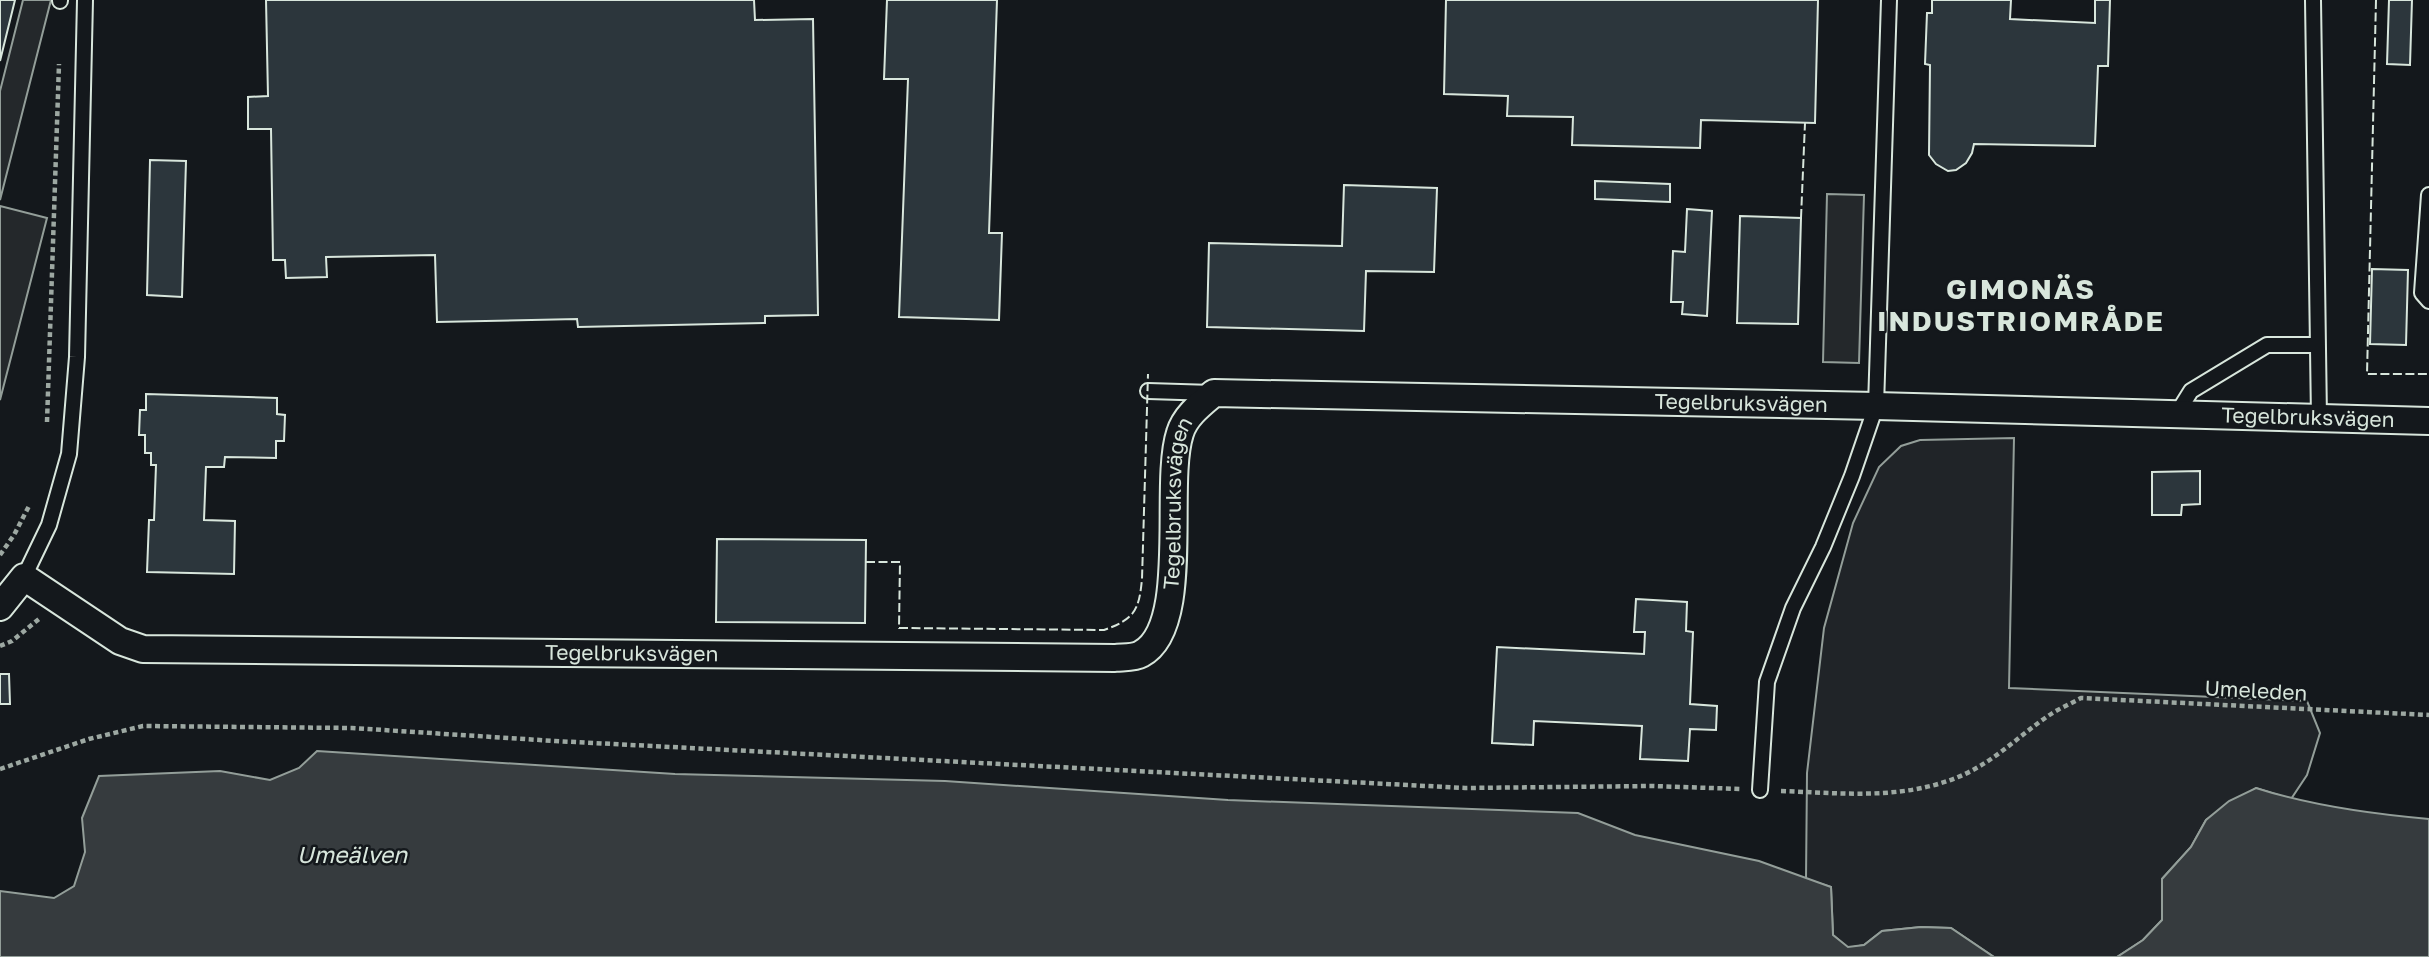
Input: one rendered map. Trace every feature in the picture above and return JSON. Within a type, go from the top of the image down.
[{"type":"street","name":"Tegelbruksvägen","points":[[23,577],[120,641],[143,649],[1101,658],[1140,655],[1159,637],[1169,610],[1180,433],[1194,410],[1214,393],[1875,406],[2429,421]]},
{"type":"street","points":[[0,607],[23,577]]},
{"type":"lane","points":[[23,577],[49,525],[69,454],[77,357],[85,0]]},
{"type":"lane","points":[[1760,790],[1767,682],[1794,608],[1823,547],[1852,475],[1875,406],[1889,0]]},
{"type":"lane","points":[[2313,0],[2319,418]]},
{"type":"lane","points":[[2429,195],[2422,293],[2429,301]]},
{"type":"lane","points":[[2176,415],[2191,391],[2267,345],[2318,345]]},
{"type":"lane","points":[[1148,391],[1214,393]]},
{"type":"path","points":[[47,423],[59,51]]},
{"type":"path","points":[[0,555],[20,524],[33,496]]},
{"type":"path","points":[[0,646],[12,641],[60,602]]},
{"type":"path","name":"Umeleden","points":[[1760,790],[1874,795],[1920,790],[1966,774],[2010,747],[2048,715],[2081,698],[2429,715]]},
{"type":"path","points":[[0,769],[89,739],[143,726],[326,728],[1465,788],[1652,786],[1760,790]]},
{"type":"shaded area","points":[[23,0],[51,0],[0,200],[0,91]]},
{"type":"shaded area","points":[[1827,194],[1864,195],[1859,363],[1823,362]]},
{"type":"shaded area","points":[[0,206],[47,218],[0,400]]},
{"type":"shaded area","points":[[2014,438],[2009,688],[2307,701],[2320,733],[2307,775],[2291,799],[2256,788],[2206,820],[2191,847],[2162,879],[2162,920],[2143,940],[2117,957],[1994,957],[1951,928],[1921,927],[1882,931],[1864,945],[1848,948],[1833,935],[1831,887],[1806,879],[1807,773],[1824,628],[1853,523],[1879,467],[1901,446],[1920,440]]},
{"type":"water","name":"Umeälven","points":[[317,751],[675,774],[945,781],[1228,800],[1578,813],[1635,835],[1759,861],[1831,887],[1833,935],[1848,947],[1864,945],[1882,931],[1921,927],[1951,928],[1994,957],[0,957],[0,891],[54,898],[74,886],[85,852],[82,818],[99,776],[220,771],[270,780],[299,768]]},
{"type":"water","points":[[2256,788],[2298,800],[2342,808],[2429,819],[2429,957],[2117,957],[2143,940],[2162,920],[2162,879],[2191,847],[2206,820],[2229,801]]},
{"type":"building","points":[[0,0],[15,0],[0,61]]},
{"type":"building","points":[[266,0],[754,0],[755,20],[813,19],[818,315],[765,316],[765,323],[578,327],[577,319],[437,322],[435,255],[326,257],[327,277],[286,278],[285,260],[273,260],[271,129],[248,129],[248,97],[268,96]]},
{"type":"building","points":[[887,0],[997,0],[989,233],[1002,233],[999,320],[899,317],[908,79],[884,79]]},
{"type":"building","points":[[1446,0],[1818,0],[1815,123],[1701,120],[1700,148],[1572,145],[1573,117],[1507,116],[1508,96],[1444,94]]},
{"type":"building","points":[[1932,0],[2011,0],[2010,19],[2095,23],[2095,0],[2110,0],[2108,66],[2098,66],[2095,146],[1974,144],[1966,163],[1956,170],[1948,171],[1936,164],[1929,155],[1930,65],[1925,64],[1927,13],[1932,13]]},
{"type":"building","points":[[2389,0],[2412,0],[2410,65],[2387,64]]},
{"type":"building","points":[[150,160],[186,161],[182,297],[147,295]]},
{"type":"building","points":[[1595,181],[1670,184],[1670,202],[1595,199]]},
{"type":"building","points":[[1344,185],[1437,188],[1434,272],[1366,271],[1364,331],[1207,327],[1209,243],[1342,246]]},
{"type":"building","points":[[1687,209],[1712,211],[1707,316],[1682,314],[1683,302],[1671,302],[1673,251],[1685,252]]},
{"type":"building","points":[[1740,216],[1801,218],[1798,324],[1737,323]]},
{"type":"building","points":[[2372,269],[2408,270],[2406,345],[2370,344]]},
{"type":"building","points":[[146,394],[277,398],[277,414],[285,415],[284,441],[276,441],[276,458],[225,457],[224,467],[206,467],[204,520],[235,521],[234,574],[147,572],[149,520],[154,520],[156,465],[151,465],[151,453],[145,453],[145,435],[139,435],[140,410],[146,410]]},
{"type":"building","points":[[2200,471],[2200,504],[2182,505],[2181,515],[2152,515],[2152,472]]},
{"type":"building","points":[[717,539],[866,540],[865,623],[716,622]]},
{"type":"building","points":[[1636,599],[1687,602],[1686,631],[1693,632],[1690,704],[1717,706],[1716,730],[1690,729],[1688,761],[1640,759],[1642,726],[1534,721],[1533,745],[1492,743],[1497,647],[1644,654],[1645,632],[1634,632]]},
{"type":"building","points":[[0,674],[9,674],[10,704],[0,704]]},
{"type":"fence","points":[[2376,0],[2367,374],[2429,374]]},
{"type":"fence","points":[[1801,218],[1805,123]]},
{"type":"fence","points":[[866,562],[900,562],[899,628],[1104,630],[1123,622],[1137,606],[1142,579],[1148,374]]},
{"type":"district","name":"GIMONÄS INDUSTRIOMRÅDE","points":[[2021,305]]}]
